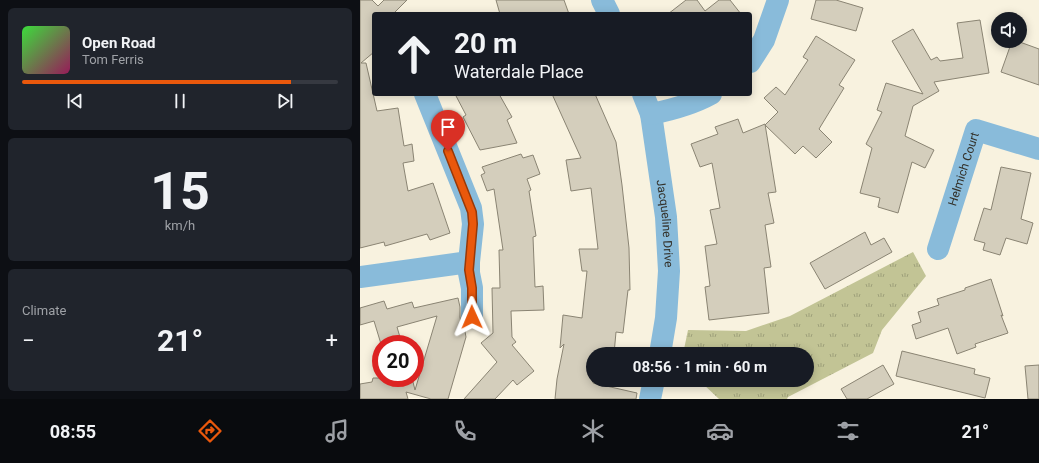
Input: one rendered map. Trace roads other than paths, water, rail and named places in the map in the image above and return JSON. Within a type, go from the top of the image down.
[{"type":"street","points":[[602,0],[608,12]]},
{"type":"street","points":[[752,59],[764,40],[778,0]]},
{"type":"street","points":[[426,96],[471,208],[473,224],[469,273],[472,288],[472,317]]},
{"type":"street","name":"Jacqueline Drive","points":[[644,96],[652,114],[666,217],[669,272],[666,318],[661,347]]},
{"type":"street","points":[[652,114],[669,110],[707,96]]},
{"type":"street","name":"Helmich Court","points":[[938,248],[976,130],[1039,149]]},
{"type":"street","points":[[360,277],[470,262]]},
{"type":"street","points":[[650,399],[653,387]]}]
